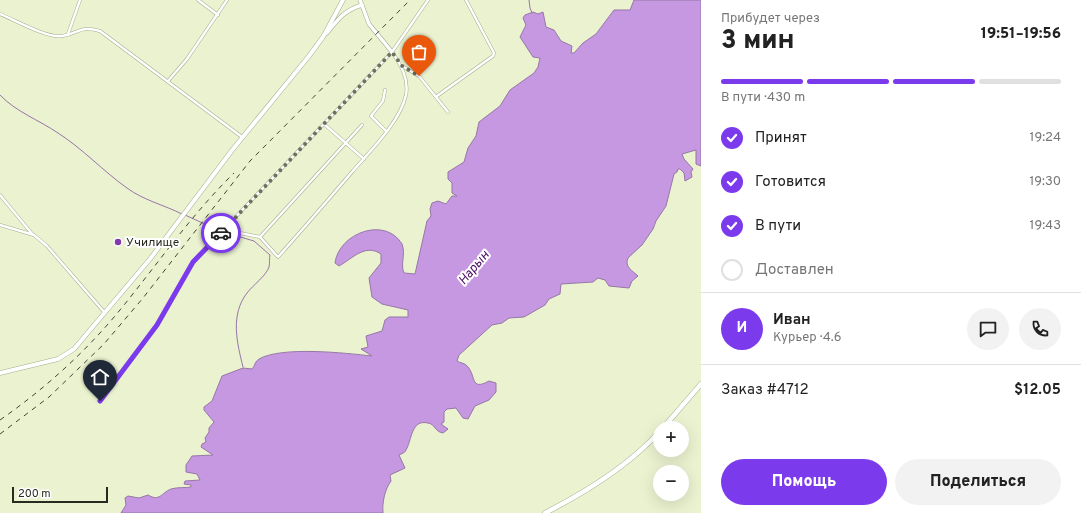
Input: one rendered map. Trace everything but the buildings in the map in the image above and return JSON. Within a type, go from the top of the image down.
[{"type":"highway","points":[[669,421],[701,384]]},
{"type":"highway","points":[[545,513],[581,494],[612,473],[653,438]]},
{"type":"main road","points":[[0,373],[58,359],[74,349],[150,259],[323,37],[343,0]]},
{"type":"street","points":[[67,34],[80,0]]},
{"type":"street","points":[[198,0],[218,15]]},
{"type":"street","points":[[168,81],[187,59],[227,0]]},
{"type":"street","points":[[360,0],[369,24],[402,66],[419,76],[437,96],[448,112]]},
{"type":"street","points":[[100,401],[157,325],[193,262],[392,52],[428,0]]},
{"type":"street","points":[[437,96],[493,56],[494,53],[466,0]]},
{"type":"street","points":[[323,37],[341,15],[350,9],[362,5]]},
{"type":"street","points":[[0,14],[51,35],[61,36],[80,29],[90,28],[100,31],[243,138]]},
{"type":"street","points":[[224,230],[260,237],[278,257],[364,159],[401,111],[406,93],[402,66]]},
{"type":"street","points":[[385,90],[383,101],[370,116],[386,131]]},
{"type":"street","points":[[324,124],[345,144],[364,159]]},
{"type":"street","points":[[260,237],[362,125]]},
{"type":"street","points":[[0,196],[28,226],[34,235],[47,246],[105,313]]},
{"type":"street","points":[[0,224],[34,235]]},
{"type":"water","name":"Нарын","points":[[634,0],[701,0],[701,166],[696,164],[696,150],[682,154],[684,159],[693,169],[691,172],[692,177],[685,181],[684,173],[680,169],[678,169],[674,174],[666,206],[642,245],[628,258],[628,266],[638,276],[632,281],[629,288],[609,286],[605,280],[598,278],[593,282],[561,284],[560,294],[549,299],[545,305],[524,317],[509,318],[502,323],[492,325],[459,355],[457,361],[465,364],[476,383],[483,384],[489,381],[496,383],[496,392],[489,400],[475,406],[468,419],[463,418],[456,408],[447,409],[444,412],[444,422],[441,424],[448,429],[443,433],[428,423],[418,424],[415,427],[408,446],[403,453],[399,455],[405,468],[390,475],[391,481],[384,496],[383,513],[121,513],[126,505],[125,498],[128,496],[139,498],[148,495],[155,498],[171,489],[191,487],[191,485],[184,484],[185,481],[200,480],[197,474],[186,472],[186,465],[192,456],[213,455],[201,447],[202,444],[206,442],[205,438],[209,432],[209,428],[214,422],[204,410],[204,407],[212,401],[222,376],[243,368],[252,369],[259,359],[269,355],[283,353],[346,353],[372,356],[361,349],[368,347],[366,336],[382,331],[385,320],[389,317],[408,317],[408,310],[382,304],[372,297],[369,278],[381,263],[381,254],[370,250],[364,251],[339,266],[335,263],[338,252],[353,236],[374,230],[385,231],[394,236],[402,244],[404,273],[415,274],[427,221],[431,216],[430,209],[432,203],[438,201],[446,204],[452,196],[457,196],[452,193],[452,183],[448,179],[448,172],[464,162],[468,148],[476,136],[479,122],[500,106],[510,90],[534,73],[538,67],[540,58],[533,57],[520,37],[526,25],[523,18],[525,15],[533,12],[538,14],[543,12],[546,27],[554,30],[561,41],[572,46],[571,53],[574,53],[583,43],[596,34],[614,10],[630,10]]},
{"type":"waterway","points":[[529,0],[532,13]]},
{"type":"waterway","points":[[0,95],[20,111],[51,128],[67,139],[133,192],[182,214]]},
{"type":"waterway","points":[[185,215],[220,231]]},
{"type":"waterway","points":[[223,232],[254,241],[270,255],[267,270],[247,293],[238,310],[236,329],[243,367]]},
{"type":"railway","points":[[0,434],[49,397],[104,344],[143,298],[250,161],[410,0]]},
{"type":"railway","points":[[0,420],[61,372],[89,345],[130,298],[202,207],[234,173]]},
{"type":"way so far","points":[[221,233],[392,52],[402,66],[419,76]]},
{"type":"place","name":"Училище","points":[[118,242]]},
{"type":"route","points":[[100,401],[157,325],[193,262],[221,233]]}]
